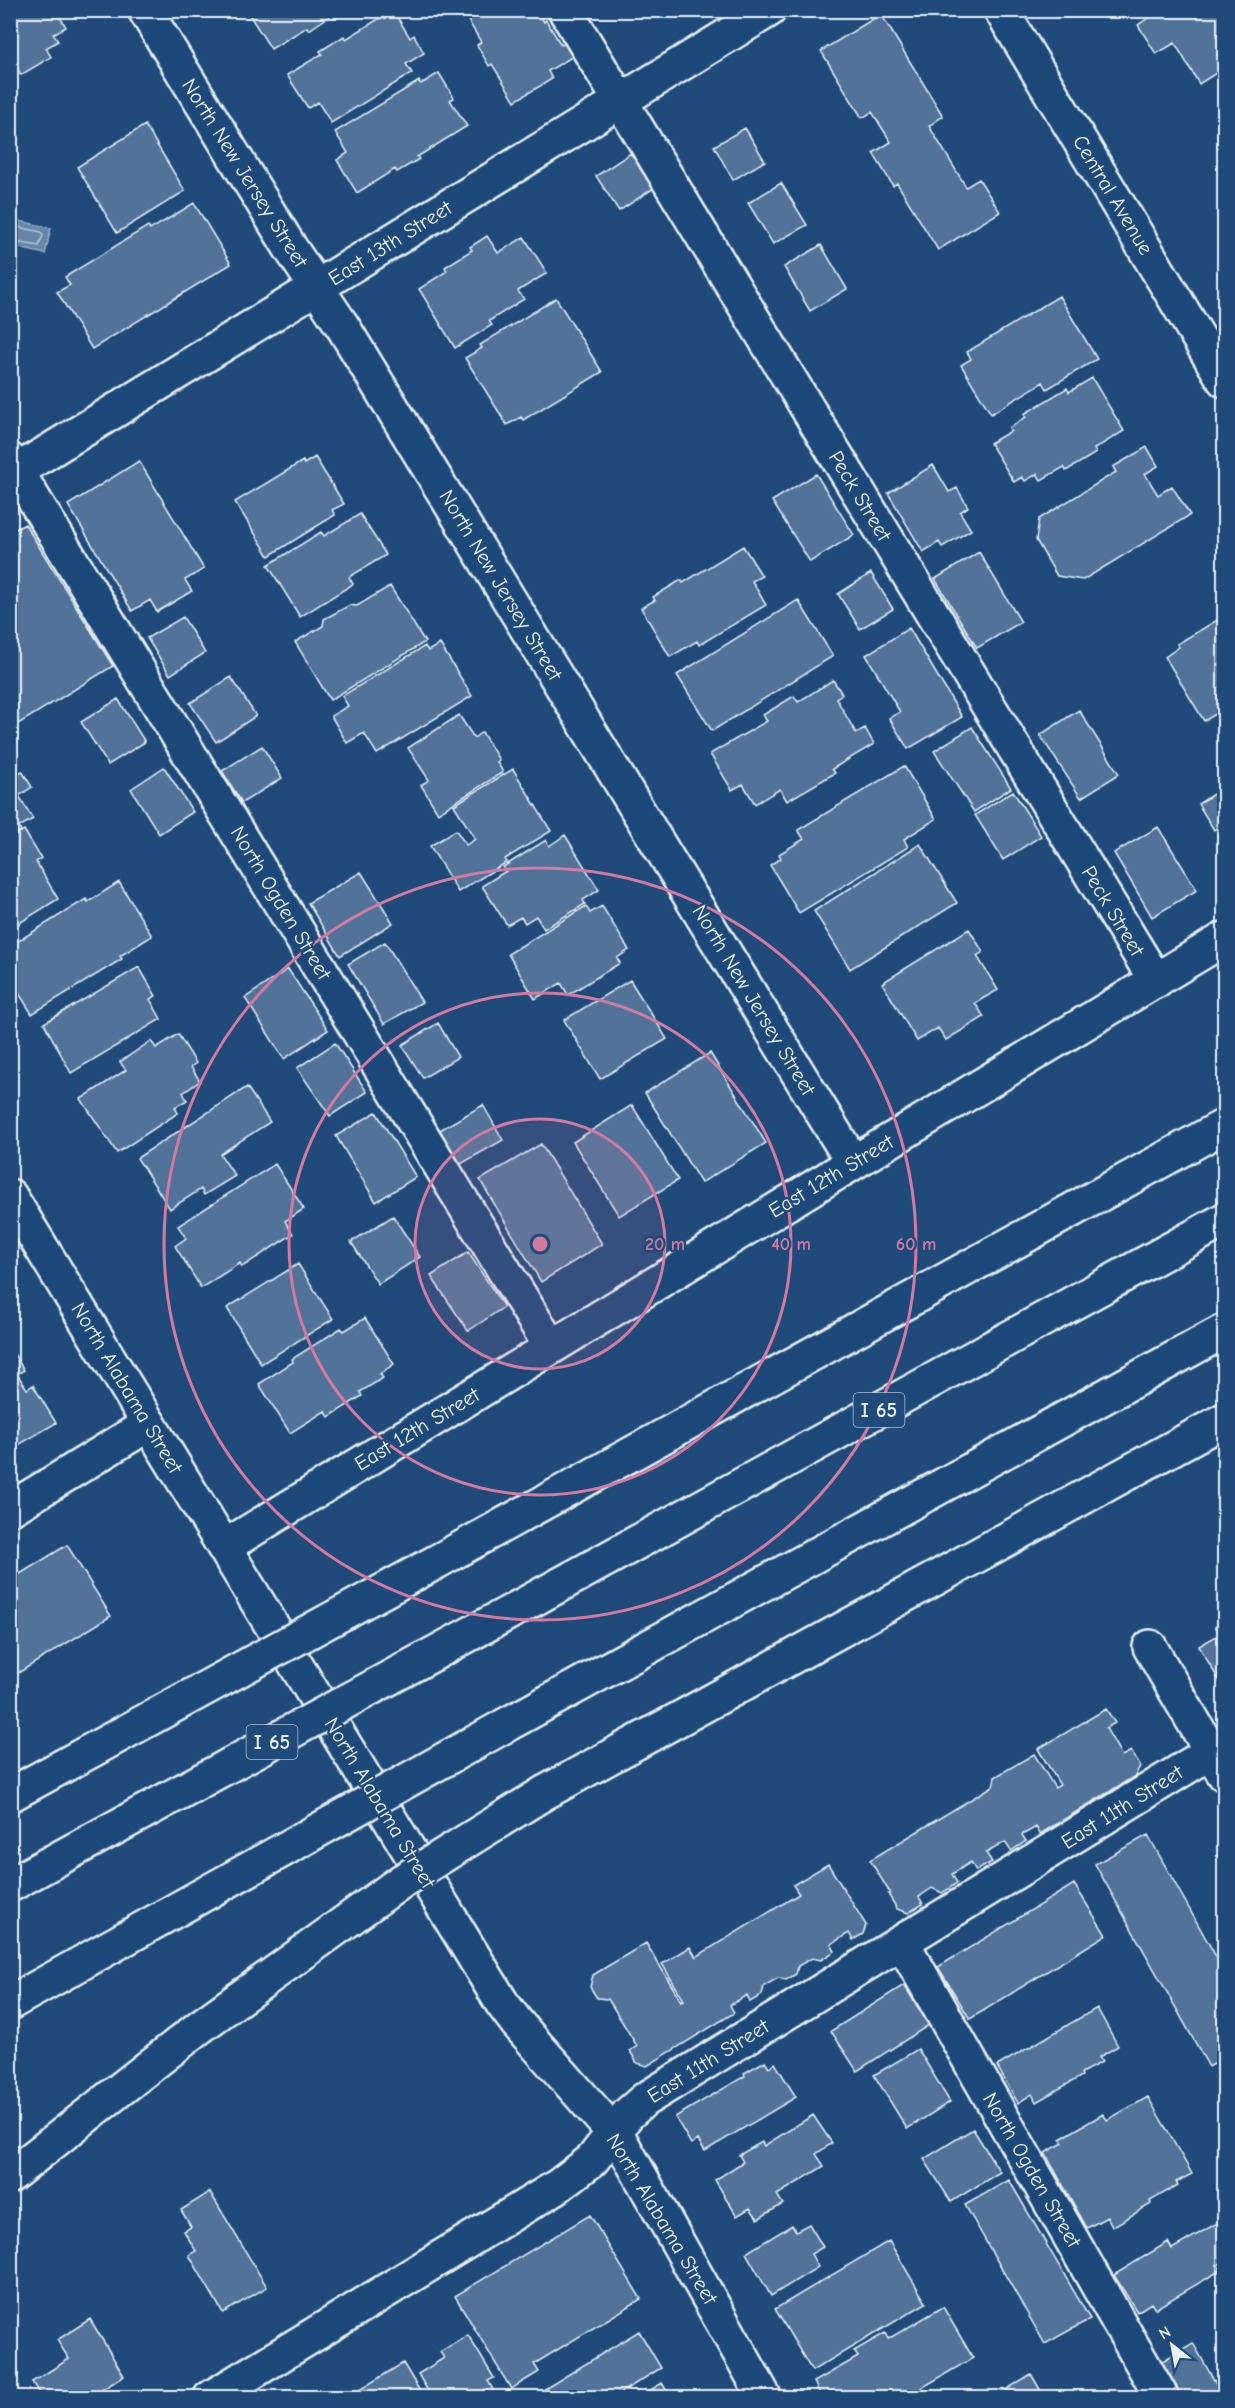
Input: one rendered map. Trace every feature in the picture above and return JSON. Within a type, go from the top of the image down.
[{"type":"main road","name":"North New Jersey Street","points":[[146,10],[343,327],[853,1163]]},
{"type":"main road","name":"Peck Street","points":[[565,10],[1156,981]]},
{"type":"main road","name":"East 13th Street","points":[[13,469],[317,288],[769,10]]},
{"type":"main road","name":"Central Avenue","points":[[1001,10],[1224,380]]},
{"type":"main road","name":"North Ogden Street","points":[[13,469],[551,1347]]},
{"type":"main road","name":"East 12th Street","points":[[224,1547],[1224,939]]},
{"type":"main road","points":[[10,1795],[438,1562],[1224,1126]]},
{"type":"main road","name":"North Alabama Street","points":[[10,1196],[502,2002],[517,2023],[614,2133],[628,2153],[765,2397]]},
{"type":"main road","name":"I 65","points":[[10,1885],[1224,1220]]},
{"type":"main road","points":[[10,2003],[506,1725],[1224,1331]]},
{"type":"main road","points":[[10,2176],[201,2026],[402,1881],[544,1793],[1224,1420]]},
{"type":"main road","points":[[10,1509],[149,1424]]},
{"type":"main road","points":[[1150,1647],[1220,1757]]},
{"type":"main road","name":"East 11th Street","points":[[210,2397],[558,2186],[592,2160],[628,2114],[644,2100],[902,1942],[1220,1757]]},
{"type":"main road","name":"North Ogden Street","points":[[902,1942],[1162,2397]]},
{"type":"water","points":[[11,219],[51,228],[45,254],[11,246]]},
{"type":"building","points":[[10,10],[56,10],[66,27],[53,34],[58,41],[46,48],[51,57],[21,75],[17,68],[10,71]]},
{"type":"building","points":[[259,10],[334,10],[331,12],[333,14],[309,30],[307,27],[271,49],[250,16]]},
{"type":"building","points":[[393,10],[410,38],[414,35],[424,53],[406,64],[412,73],[331,123],[318,102],[308,108],[287,75],[322,54],[320,51],[344,36],[346,39]]},
{"type":"building","points":[[462,10],[537,10],[561,45],[569,41],[577,54],[548,71],[552,79],[515,101],[492,64],[489,66],[477,45],[481,42]]},
{"type":"building","points":[[1160,10],[1171,10],[1173,13],[1178,10],[1224,10],[1224,68],[1199,84],[1175,43],[1156,54],[1138,25]]},
{"type":"building","points":[[881,14],[943,116],[929,126],[966,187],[979,179],[1000,212],[938,250],[897,183],[893,186],[873,153],[891,142],[872,112],[862,118],[821,51]]},
{"type":"building","points":[[439,73],[454,98],[450,100],[467,126],[417,157],[419,159],[397,172],[395,169],[357,193],[337,160],[348,153],[335,132],[419,81],[421,84]]},
{"type":"building","points":[[145,125],[185,191],[117,233],[77,167]]},
{"type":"building","points":[[745,128],[765,161],[733,180],[714,146]]},
{"type":"building","points":[[631,153],[654,188],[619,211],[596,176]]},
{"type":"building","points":[[781,183],[807,225],[773,244],[748,203]]},
{"type":"building","points":[[194,203],[231,264],[92,349],[57,292],[70,285],[65,277],[148,226],[150,230]]},
{"type":"building","points":[[487,236],[498,253],[524,237],[547,273],[518,291],[524,299],[489,321],[492,325],[455,348],[419,289],[447,271],[445,267],[472,250],[470,247]]},
{"type":"building","points":[[821,245],[847,289],[810,311],[784,267]]},
{"type":"building","points":[[1059,296],[1097,359],[1047,389],[1043,382],[991,414],[961,365],[971,359],[967,352]]},
{"type":"building","points":[[556,298],[602,372],[523,420],[521,417],[507,425],[465,358],[482,348],[480,345]]},
{"type":"building","points":[[1092,378],[1124,431],[1094,449],[1096,453],[1066,471],[1064,467],[1041,480],[1037,474],[1025,481],[1022,477],[1014,482],[990,443],[1011,431],[1009,428],[1026,417],[1024,414],[1067,388],[1069,392]]},
{"type":"building","points":[[1147,447],[1158,466],[1145,474],[1158,495],[1172,486],[1190,515],[1083,580],[1057,576],[1036,540],[1039,519],[1116,472],[1113,467]]},
{"type":"building","points":[[315,457],[344,504],[332,510],[335,515],[269,556],[235,502],[303,461],[304,464]]},
{"type":"building","points":[[139,461],[204,569],[185,580],[192,591],[157,612],[150,600],[132,611],[68,505]]},
{"type":"building","points":[[933,465],[949,492],[957,488],[968,507],[960,512],[971,530],[942,547],[939,542],[923,552],[888,493]]},
{"type":"building","points":[[816,474],[854,535],[810,562],[772,501]]},
{"type":"building","points":[[360,514],[386,555],[349,577],[353,584],[300,617],[268,565],[321,532],[324,536]]},
{"type":"building","points":[[25,524],[113,666],[10,729],[10,532]]},
{"type":"building","points":[[743,546],[762,576],[752,581],[766,605],[699,645],[697,641],[670,657],[641,608],[655,600],[653,597],[681,580],[683,583]]},
{"type":"building","points":[[979,552],[1021,622],[977,648],[935,579]]},
{"type":"building","points":[[871,573],[893,609],[860,629],[838,594]]},
{"type":"building","points":[[390,586],[425,642],[330,700],[295,642],[323,626],[324,619],[350,605],[357,606]]},
{"type":"building","points":[[798,600],[833,656],[712,731],[677,675]]},
{"type":"building","points":[[1224,616],[1224,715],[1222,717],[1219,712],[1204,721],[1165,657],[1179,647],[1177,644]]},
{"type":"building","points":[[183,617],[205,653],[170,675],[147,638]]},
{"type":"building","points":[[909,628],[962,717],[908,749],[889,718],[900,712],[866,655]]},
{"type":"building","points":[[440,644],[472,696],[377,754],[364,733],[347,743],[331,716],[348,706],[342,696],[425,646],[428,651]]},
{"type":"building","points":[[231,677],[256,716],[216,742],[190,703]]},
{"type":"building","points":[[833,680],[842,694],[836,698],[856,733],[865,728],[874,744],[832,769],[835,773],[787,801],[780,789],[755,804],[743,784],[732,790],[710,754],[767,721],[763,715],[794,696],[798,702]]},
{"type":"building","points":[[118,699],[145,742],[108,765],[81,722]]},
{"type":"building","points":[[1079,710],[1119,774],[1081,798],[1040,735]]},
{"type":"building","points":[[459,715],[474,738],[482,732],[499,760],[497,762],[503,772],[438,813],[421,785],[429,780],[408,748]]},
{"type":"building","points":[[972,727],[1011,788],[974,812],[934,751]]},
{"type":"building","points":[[262,746],[282,778],[242,803],[222,771]]},
{"type":"building","points":[[904,766],[936,819],[904,839],[908,847],[799,913],[770,865],[781,858],[779,854],[804,839],[798,830]]},
{"type":"building","points":[[164,767],[193,812],[159,834],[131,789]]},
{"type":"building","points":[[513,769],[551,831],[505,859],[507,862],[458,892],[430,846],[456,830],[466,845],[475,839],[454,805]]},
{"type":"building","points":[[22,771],[32,787],[19,796],[33,819],[19,827],[21,831],[10,838],[10,778]]},
{"type":"building","points":[[1224,787],[1224,823],[1214,830],[1198,804]]},
{"type":"building","points":[[1013,791],[1041,836],[1003,860],[975,815]]},
{"type":"building","points":[[1158,827],[1197,890],[1152,917],[1114,853]]},
{"type":"building","points":[[24,830],[41,858],[36,862],[58,899],[10,929],[10,839]]},
{"type":"building","points":[[565,835],[599,890],[583,900],[585,904],[544,929],[536,916],[525,923],[521,917],[507,925],[482,886],[506,871],[503,867],[546,840],[549,846]]},
{"type":"building","points":[[920,844],[957,903],[850,969],[814,911]]},
{"type":"building","points":[[361,872],[393,923],[340,956],[308,903]]},
{"type":"building","points":[[119,882],[152,936],[120,956],[122,959],[32,1014],[10,979],[10,946],[86,899],[88,902]]},
{"type":"building","points":[[586,906],[590,913],[602,906],[629,950],[617,958],[620,963],[568,995],[561,983],[535,999],[508,954]]},
{"type":"building","points":[[969,929],[983,952],[977,956],[998,990],[975,1003],[984,1017],[946,1040],[938,1028],[917,1041],[882,983]]},
{"type":"building","points":[[385,942],[422,1002],[384,1024],[348,964]]},
{"type":"building","points":[[139,967],[156,996],[150,999],[161,1019],[71,1073],[44,1023]]},
{"type":"building","points":[[288,969],[328,1030],[284,1059],[245,998]]},
{"type":"building","points":[[630,980],[667,1039],[600,1079],[564,1020]]},
{"type":"building","points":[[438,1023],[458,1057],[423,1078],[402,1045]]},
{"type":"building","points":[[178,1034],[196,1063],[191,1067],[200,1081],[183,1093],[187,1100],[175,1107],[178,1113],[117,1153],[81,1099],[126,1070],[120,1062],[151,1041],[156,1048]]},
{"type":"building","points":[[335,1043],[367,1092],[330,1116],[297,1068]]},
{"type":"building","points":[[710,1053],[766,1143],[701,1183],[645,1093]]},
{"type":"building","points":[[247,1087],[270,1122],[220,1154],[235,1176],[204,1195],[201,1189],[170,1209],[137,1158]]},
{"type":"building","points":[[483,1105],[503,1140],[459,1165],[438,1131]]},
{"type":"building","points":[[632,1105],[678,1180],[619,1216],[573,1142]]},
{"type":"building","points":[[376,1112],[416,1177],[376,1202],[336,1136]]},
{"type":"building","points":[[541,1144],[602,1244],[541,1282],[480,1180]]},
{"type":"building","points":[[275,1164],[304,1209],[285,1221],[293,1234],[242,1267],[240,1263],[201,1288],[175,1246],[186,1238],[178,1226]]},
{"type":"building","points":[[393,1216],[420,1257],[378,1284],[351,1242]]},
{"type":"building","points":[[468,1252],[504,1307],[468,1331],[431,1276]]},
{"type":"building","points":[[298,1264],[333,1319],[261,1364],[227,1308]]},
{"type":"building","points":[[365,1318],[394,1364],[380,1374],[383,1378],[360,1392],[362,1396],[329,1417],[325,1411],[290,1433],[259,1384],[293,1362],[292,1359],[341,1328],[344,1331]]},
{"type":"building","points":[[10,1348],[24,1370],[17,1374],[27,1389],[33,1385],[56,1423],[10,1450]]},
{"type":"building","points":[[67,1545],[111,1616],[10,1678],[10,1580]]},
{"type":"building","points":[[1224,1620],[1224,1689],[1199,1646],[1220,1634],[1215,1626]]},
{"type":"building","points":[[1106,1709],[1115,1723],[1106,1728],[1122,1756],[1131,1751],[1140,1766],[1135,1776],[1040,1834],[1036,1827],[1022,1835],[1026,1841],[1011,1851],[1005,1842],[986,1853],[992,1862],[976,1871],[971,1862],[952,1874],[957,1883],[942,1893],[932,1888],[919,1897],[923,1904],[908,1913],[897,1909],[870,1860],[993,1786],[995,1777],[1034,1754],[1055,1788],[1060,1785],[1038,1749]]},
{"type":"building","points":[[1148,1835],[1224,1971],[1224,2058],[1209,2067],[1095,1864]]},
{"type":"building","points":[[828,1864],[866,1925],[863,1934],[853,1940],[849,1933],[831,1944],[835,1951],[821,1960],[812,1958],[798,1966],[796,1974],[786,1980],[778,1978],[764,1986],[762,1995],[750,2002],[747,1995],[730,2005],[734,2013],[647,2066],[637,2063],[630,2051],[637,2046],[608,1999],[597,1998],[590,1987],[593,1975],[646,1943],[681,2001],[684,2000],[662,1964],[690,1947],[696,1957],[799,1894],[793,1885]]},
{"type":"building","points":[[1074,1884],[1106,1935],[970,2019],[938,1967]]},
{"type":"building","points":[[904,1985],[929,2025],[857,2071],[831,2031]]},
{"type":"building","points":[[1097,2008],[1118,2046],[1099,2057],[1102,2062],[1081,2073],[1082,2076],[1036,2102],[1032,2094],[1018,2103],[997,2066]]},
{"type":"building","points":[[918,2049],[950,2102],[907,2129],[874,2075]]},
{"type":"building","points":[[765,2061],[769,2067],[775,2063],[796,2097],[705,2151],[698,2140],[691,2144],[675,2117],[745,2076],[744,2073]]},
{"type":"building","points":[[1224,2071],[1224,2096],[1214,2077]]},
{"type":"building","points":[[1148,2097],[1192,2174],[1176,2182],[1178,2185],[1150,2201],[1151,2204],[1112,2227],[1107,2217],[1087,2228],[1045,2153],[1063,2143],[1060,2139],[1103,2114],[1107,2120]]},
{"type":"building","points":[[813,2115],[832,2143],[816,2154],[824,2166],[777,2195],[783,2204],[758,2219],[750,2208],[737,2216],[715,2180],[743,2162],[739,2155],[762,2142],[764,2146]]},
{"type":"building","points":[[973,2129],[1000,2172],[951,2202],[924,2159]]},
{"type":"building","points":[[1009,2180],[1090,2319],[1045,2344],[965,2205]]},
{"type":"building","points":[[210,2192],[267,2287],[223,2313],[189,2255],[196,2251],[184,2231],[191,2227],[181,2210]]},
{"type":"building","points":[[590,2215],[641,2299],[534,2364],[539,2372],[511,2389],[455,2296]]},
{"type":"building","points":[[1219,2222],[1224,2232],[1224,2261],[1218,2265],[1221,2270],[1155,2309],[1151,2303],[1137,2312],[1114,2275],[1168,2242],[1172,2249]]},
{"type":"building","points":[[809,2224],[823,2247],[811,2254],[818,2267],[771,2296],[746,2253],[792,2225],[796,2231]]},
{"type":"building","points":[[889,2241],[926,2303],[812,2371],[775,2309]]},
{"type":"building","points":[[943,2307],[973,2358],[918,2390],[922,2397],[822,2398],[814,2382],[858,2357],[854,2351],[885,2333],[888,2339]]},
{"type":"building","points":[[90,2319],[124,2376],[89,2398],[42,2398],[32,2382],[69,2359],[57,2340]]},
{"type":"building","points":[[639,2331],[661,2368],[612,2398],[530,2398]]},
{"type":"building","points":[[468,2335],[494,2378],[488,2381],[498,2398],[432,2398],[418,2374],[444,2358],[440,2352]]},
{"type":"building","points":[[1193,2343],[1224,2398],[1170,2398],[1157,2364]]},
{"type":"building","points":[[403,2363],[424,2398],[352,2398],[351,2395]]},
{"type":"building","points":[[1031,2374],[1045,2398],[993,2398]]},
{"type":"building","points":[[662,2383],[671,2398],[637,2398]]}]
